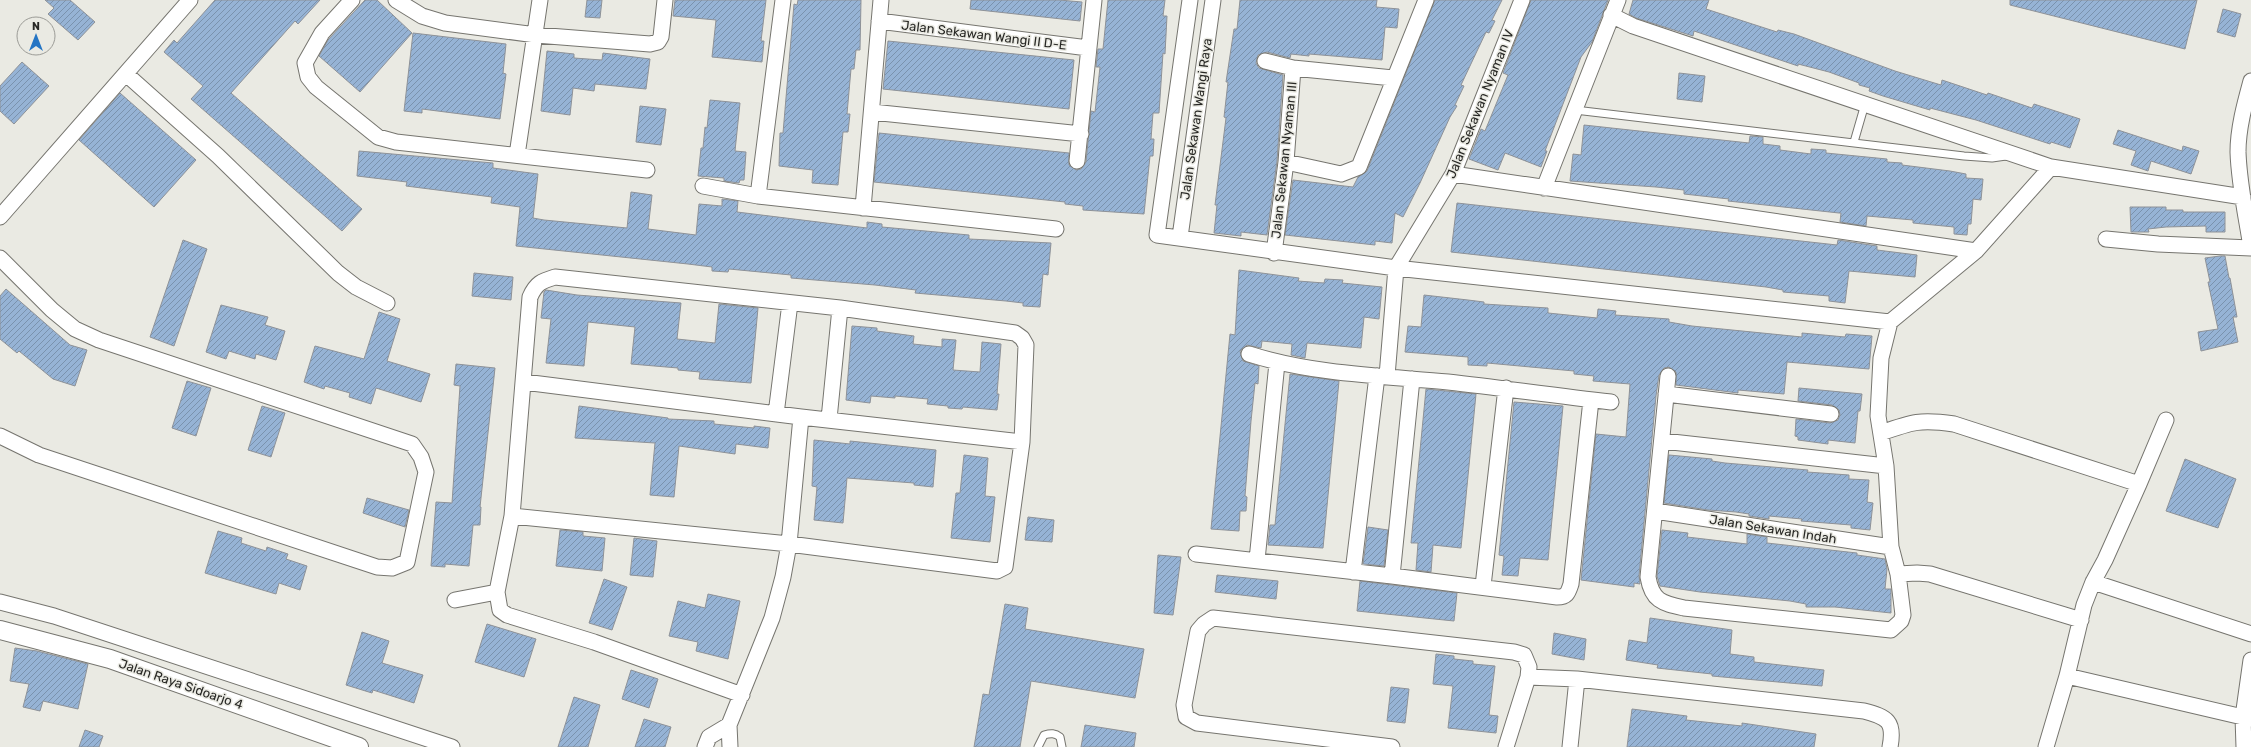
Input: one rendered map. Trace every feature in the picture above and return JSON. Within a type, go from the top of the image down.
[{"type":"street","points":[[0,217],[190,0]]},
{"type":"street","points":[[352,0],[322,33],[305,63],[308,77],[316,87],[378,138],[396,142],[647,170]]},
{"type":"street","points":[[396,0],[422,16],[445,23],[536,35],[650,44],[658,42],[661,37],[665,0]]},
{"type":"street","points":[[517,155],[540,0]]},
{"type":"street","points":[[758,196],[783,0]]},
{"type":"street","points":[[863,208],[881,0]]},
{"type":"street","points":[[1077,161],[1094,0]]},
{"type":"street","name":"Jalan Sekawan Wangi Raya","points":[[1190,0],[1157,235],[1180,237],[1213,0]]},
{"type":"street","points":[[1286,162],[1341,174],[1358,167],[1363,159],[1393,78],[1426,0]]},
{"type":"street","name":"Jalan Sekawan Nyaman IV","points":[[1396,268],[1453,174],[1522,0]]},
{"type":"street","points":[[1544,188],[1618,0]]},
{"type":"street","points":[[1611,15],[1633,26],[2051,167],[2243,197]]},
{"type":"street","name":"Jalan Sekawan Wangi II D-E","points":[[879,21],[1088,48]]},
{"type":"street","points":[[1265,61],[1293,68],[1393,78]]},
{"type":"street","name":"Jalan Sekawan Nyaman III","points":[[1274,253],[1286,162],[1293,68]]},
{"type":"street","points":[[126,74],[218,156],[338,273],[356,287],[387,303]]},
{"type":"street","points":[[2106,239],[2158,244],[2251,247],[2243,197],[2238,150],[2242,116],[2251,81]]},
{"type":"street","points":[[872,112],[1081,134]]},
{"type":"street","points":[[1668,376],[1663,441],[1648,577],[1650,590],[1655,598],[1684,608],[1891,630],[1901,621],[1903,615],[1898,574],[1891,547],[1886,466],[1878,416],[1881,358],[1890,322],[1976,251],[2051,167]]},
{"type":"street","points":[[1453,174],[1976,251]]},
{"type":"street","points":[[703,186],[758,196],[1056,229]]},
{"type":"street","points":[[1180,237],[1274,253],[1396,268],[1890,322]]},
{"type":"street","points":[[0,258],[52,310],[75,329],[99,340],[412,444],[421,457],[426,472],[407,562],[392,568],[377,567],[39,455],[0,436]]},
{"type":"street","points":[[1353,572],[1382,376],[1396,268]]},
{"type":"street","points":[[512,516],[789,544],[997,571],[1006,567],[1022,442],[1026,345],[1022,338],[1015,333],[840,308],[556,277],[540,281],[535,286],[530,296],[512,516],[497,592],[500,610],[507,615],[594,642],[742,695]]},
{"type":"street","points":[[776,414],[790,303]]},
{"type":"street","points":[[829,419],[840,308]]},
{"type":"street","points":[[1249,354],[1277,363],[1382,376],[1506,388],[1611,402]]},
{"type":"street","points":[[1257,560],[1277,363]]},
{"type":"street","points":[[1392,576],[1412,379]]},
{"type":"street","points":[[524,382],[776,414],[1022,442]]},
{"type":"street","points":[[1483,586],[1506,388]]},
{"type":"street","points":[[1666,394],[1831,414]]},
{"type":"street","points":[[1196,554],[1483,586],[1564,597],[1568,594],[1571,584],[1590,400]]},
{"type":"street","points":[[730,747],[729,725],[772,618],[789,544],[801,417]]},
{"type":"street","points":[[2049,746],[2081,620],[2093,582],[2105,560],[2166,420]]},
{"type":"street","points":[[1881,433],[1916,421],[1934,421],[1954,424],[2139,484]]},
{"type":"street","points":[[1663,441],[1886,466]]},
{"type":"street","name":"Jalan Sekawan Indah","points":[[1655,511],[1891,547]]},
{"type":"street","points":[[1898,574],[1923,573],[2081,620]]},
{"type":"street","points":[[2093,582],[2251,634]]},
{"type":"street","points":[[455,600],[497,592]]},
{"type":"street","points":[[0,602],[54,616],[452,747]]},
{"type":"street","points":[[1392,747],[1197,723],[1186,717],[1184,704],[1198,631],[1204,624],[1213,618],[1514,652],[1524,655],[1527,660],[1528,677],[1506,747]]},
{"type":"street","name":"Jalan Raya Sidoarjo 4","points":[[0,630],[110,659],[359,747]]},
{"type":"street","points":[[2244,747],[2251,660]]},
{"type":"street","points":[[2067,676],[2247,718]]},
{"type":"street","points":[[1528,677],[1577,679],[1864,710],[1884,717],[1889,722],[1892,737],[1890,747]]},
{"type":"street","points":[[1570,747],[1577,679]]},
{"type":"street","points":[[705,747],[709,736],[729,725]]},
{"type":"lane","points":[[1854,142],[1865,104]]},
{"type":"lane","points":[[1575,110],[1964,156],[1992,158],[2017,155]]},
{"type":"lane","points":[[1038,747],[1040,740],[1044,735],[1051,733],[1060,737],[1062,747]]},
{"type":"building","points":[[45,0],[70,0],[95,22],[78,40],[56,21],[56,16],[50,16],[48,14],[54,8]]},
{"type":"building","points":[[215,0],[320,0],[298,24],[295,21],[231,93],[362,209],[342,231],[191,99],[203,86],[164,52],[174,40],[177,43]]},
{"type":"building","points":[[365,0],[377,0],[412,33],[360,92],[319,56],[328,40]]},
{"type":"building","points":[[587,0],[602,0],[600,18],[585,17]]},
{"type":"building","points":[[675,0],[766,0],[761,41],[764,41],[762,62],[712,57],[716,20],[673,16]]},
{"type":"building","points":[[798,0],[861,0],[860,50],[856,50],[854,69],[851,69],[847,114],[850,114],[848,132],[843,132],[838,185],[812,183],[813,170],[779,166],[780,133],[783,133],[794,4],[797,5]]},
{"type":"building","points":[[971,0],[1059,0],[1082,2],[1080,21],[970,9]]},
{"type":"building","points":[[1108,0],[1165,0],[1163,16],[1167,16],[1165,54],[1163,53],[1159,113],[1153,113],[1151,139],[1154,139],[1153,156],[1150,156],[1144,214],[1083,210],[1083,206],[1065,204],[1065,202],[874,182],[879,133],[1069,153],[1069,165],[1076,170],[1081,169],[1086,162],[1091,111],[1095,112],[1100,67],[1096,67],[1098,49],[1103,49]]},
{"type":"building","points":[[1240,0],[1377,0],[1376,7],[1399,9],[1397,28],[1385,27],[1382,60],[1309,54],[1309,56],[1291,54],[1290,58],[1267,52],[1258,55],[1256,63],[1259,68],[1283,75],[1277,161],[1267,235],[1241,232],[1241,236],[1214,233],[1217,205],[1215,205],[1226,118],[1224,117],[1228,82],[1226,82],[1234,29],[1237,29]]},
{"type":"building","points":[[1435,0],[1502,0],[1492,20],[1495,21],[1489,33],[1486,32],[1461,85],[1464,86],[1455,105],[1457,106],[1450,117],[1403,217],[1395,213],[1392,243],[1375,241],[1375,245],[1285,235],[1293,180],[1353,187],[1358,177],[1367,171]]},
{"type":"building","points":[[1531,0],[1608,0],[1592,42],[1581,57],[1545,151],[1547,151],[1541,167],[1505,153],[1498,170],[1469,159],[1481,129],[1485,131],[1508,75],[1503,73]]},
{"type":"building","points":[[1633,0],[1709,0],[1706,9],[1777,32],[1778,30],[1794,34],[1895,71],[1941,85],[1942,80],[1987,95],[1988,93],[2032,108],[2034,104],[2080,119],[2070,148],[2051,142],[2050,144],[1976,120],[1930,108],[1930,110],[1883,96],[1869,91],[1870,88],[1859,85],[1859,83],[1829,72],[1798,64],[1798,66],[1694,31],[1693,36],[1636,18],[1629,14]]},
{"type":"building","points":[[2010,0],[2197,0],[2185,49],[2010,5]]},
{"type":"building","points":[[2223,9],[2241,14],[2235,37],[2217,32]]},
{"type":"building","points":[[413,33],[506,44],[503,73],[506,74],[500,119],[422,109],[422,113],[404,111]]},
{"type":"building","points":[[888,41],[1074,60],[1069,109],[883,89]]},
{"type":"building","points":[[547,51],[574,54],[574,58],[602,60],[603,53],[650,59],[646,89],[595,84],[594,91],[573,88],[570,115],[541,111]]},
{"type":"building","points":[[22,62],[49,86],[14,124],[0,111],[0,86]]},
{"type":"building","points":[[1679,73],[1705,76],[1702,102],[1677,99]]},
{"type":"building","points":[[120,93],[196,160],[154,207],[79,140]]},
{"type":"building","points":[[710,100],[740,103],[735,151],[746,152],[744,180],[740,180],[739,183],[724,181],[724,178],[698,176],[705,127],[707,128]]},
{"type":"building","points":[[640,106],[666,109],[661,145],[636,142]]},
{"type":"building","points":[[1584,125],[1749,143],[1750,136],[1763,137],[1763,144],[1780,146],[1780,150],[1811,154],[1811,149],[1826,150],[1826,153],[1887,159],[1887,162],[1950,171],[1966,174],[1966,178],[1983,179],[1981,200],[1973,199],[1971,224],[1968,224],[1967,235],[1954,234],[1954,227],[1913,223],[1913,220],[1867,216],[1866,226],[1840,222],[1841,213],[1728,201],[1729,199],[1684,194],[1684,190],[1570,181],[1573,154],[1581,155]]},
{"type":"building","points":[[2118,130],[2182,151],[2183,146],[2199,151],[2191,174],[2151,161],[2148,171],[2131,165],[2136,151],[2113,144]]},
{"type":"building","points":[[359,151],[493,163],[493,168],[538,174],[533,218],[544,220],[627,228],[631,192],[652,195],[648,229],[696,235],[699,204],[722,206],[722,199],[738,201],[737,212],[867,228],[867,222],[882,224],[882,227],[969,235],[969,239],[1051,243],[1048,275],[1043,274],[1040,307],[1023,306],[1023,303],[1006,301],[915,293],[916,290],[875,285],[791,278],[791,275],[729,269],[728,272],[712,271],[712,267],[516,246],[520,207],[491,203],[492,197],[406,186],[407,182],[357,176]]},
{"type":"building","points":[[1457,203],[1837,245],[1838,240],[1877,246],[1877,250],[1917,255],[1915,277],[1849,271],[1845,303],[1829,301],[1829,296],[1783,292],[1783,290],[1766,287],[1451,252]]},
{"type":"building","points":[[2130,207],[2166,207],[2166,210],[2183,210],[2183,212],[2225,212],[2225,232],[2206,232],[2206,226],[2166,227],[2148,229],[2149,232],[2131,232]]},
{"type":"building","points":[[183,240],[207,249],[174,346],[150,337]]},
{"type":"building","points":[[2225,256],[2230,278],[2237,317],[2233,317],[2238,342],[2201,351],[2198,332],[2218,329],[2208,282],[2210,282],[2205,258]]},
{"type":"building","points":[[1239,270],[1299,278],[1298,281],[1324,283],[1325,279],[1343,280],[1342,283],[1382,287],[1379,319],[1364,317],[1361,348],[1307,343],[1305,358],[1291,355],[1292,344],[1262,341],[1261,348],[1247,345],[1240,351],[1243,361],[1259,366],[1258,384],[1255,383],[1251,421],[1245,496],[1247,497],[1246,511],[1240,511],[1239,531],[1211,529],[1230,334],[1235,335]]},
{"type":"building","points":[[474,273],[513,277],[511,300],[472,296]]},
{"type":"building","points":[[6,289],[70,345],[87,350],[75,386],[53,379],[19,351],[17,353],[0,339],[0,296]]},
{"type":"building","points":[[546,290],[577,295],[681,303],[677,339],[715,343],[719,304],[758,308],[751,383],[699,379],[700,372],[678,370],[678,368],[631,364],[635,327],[588,322],[584,366],[546,363],[551,319],[541,318],[544,292]]},
{"type":"building","points":[[1424,295],[1484,302],[1484,304],[1548,308],[1548,313],[1597,318],[1598,309],[1616,311],[1615,315],[1669,319],[1669,322],[1692,326],[1802,337],[1802,333],[1845,337],[1846,334],[1872,336],[1869,369],[1787,362],[1784,394],[1738,390],[1738,393],[1676,385],[1676,372],[1669,367],[1664,368],[1659,375],[1656,396],[1639,576],[1640,584],[1634,583],[1634,587],[1581,580],[1596,434],[1626,437],[1630,384],[1593,381],[1594,376],[1574,374],[1574,371],[1487,363],[1487,366],[1468,365],[1468,357],[1405,352],[1408,326],[1421,327]]},
{"type":"building","points":[[221,305],[268,317],[265,325],[285,331],[276,360],[256,354],[255,359],[229,351],[226,359],[206,352]]},
{"type":"building","points":[[379,312],[400,319],[387,361],[430,374],[421,402],[376,388],[371,404],[349,397],[350,393],[325,386],[324,389],[304,382],[315,346],[364,359]]},
{"type":"building","points":[[852,326],[877,328],[877,331],[914,336],[913,344],[942,347],[942,339],[956,340],[953,370],[980,372],[982,342],[1001,344],[997,410],[963,407],[962,409],[948,408],[948,406],[927,404],[928,399],[895,396],[895,398],[871,396],[870,403],[846,400]]},
{"type":"building","points":[[456,364],[495,368],[480,507],[480,525],[473,525],[469,566],[445,564],[445,567],[431,566],[436,502],[452,503],[460,386],[454,385]]},
{"type":"building","points":[[1290,374],[1339,381],[1323,548],[1268,545],[1270,525],[1275,525]]},
{"type":"building","points":[[187,381],[211,388],[196,436],[172,428]]},
{"type":"building","points":[[1799,388],[1862,394],[1860,411],[1858,411],[1855,443],[1828,440],[1828,444],[1798,440],[1798,437],[1795,436],[1796,419],[1830,423],[1838,420],[1840,415],[1839,410],[1832,405],[1798,401]]},
{"type":"building","points":[[1426,389],[1476,394],[1461,548],[1433,545],[1431,572],[1416,570],[1418,543],[1411,543]]},
{"type":"building","points":[[1514,402],[1563,406],[1548,560],[1520,558],[1518,576],[1502,575],[1504,556],[1499,555]]},
{"type":"building","points":[[262,406],[285,413],[271,457],[248,450]]},
{"type":"building","points":[[579,406],[668,419],[714,421],[714,424],[770,428],[768,448],[736,444],[735,454],[679,446],[674,497],[650,495],[655,443],[575,438]]},
{"type":"building","points":[[814,440],[850,444],[850,441],[936,450],[933,487],[914,485],[914,483],[847,478],[843,523],[814,520],[817,487],[812,486]]},
{"type":"building","points":[[964,455],[988,458],[985,496],[995,497],[990,542],[951,538],[956,493],[960,493]]},
{"type":"building","points":[[1669,455],[1712,459],[1712,461],[1725,463],[1849,475],[1849,479],[1869,480],[1867,502],[1873,503],[1870,530],[1851,528],[1851,525],[1801,521],[1802,519],[1769,516],[1769,519],[1749,516],[1749,514],[1736,512],[1708,510],[1664,503]]},
{"type":"building","points":[[2185,459],[2236,479],[2218,528],[2166,511]]},
{"type":"building","points":[[367,498],[409,510],[405,527],[363,513]]},
{"type":"building","points":[[1028,517],[1054,520],[1052,542],[1025,540]]},
{"type":"building","points":[[1368,527],[1388,530],[1384,566],[1363,564]]},
{"type":"building","points":[[560,530],[583,532],[583,536],[605,538],[602,571],[556,566]]},
{"type":"building","points":[[1662,530],[1688,533],[1687,537],[1747,544],[1747,534],[1767,537],[1767,543],[1857,553],[1857,555],[1885,559],[1887,569],[1885,589],[1891,589],[1891,613],[1835,607],[1806,607],[1806,604],[1790,601],[1700,592],[1660,586],[1657,576]]},
{"type":"building","points":[[218,531],[242,538],[241,543],[266,551],[267,547],[288,554],[286,559],[307,566],[300,590],[279,583],[276,594],[205,573]]},
{"type":"building","points":[[634,538],[657,541],[653,577],[630,575]]},
{"type":"building","points":[[1158,555],[1181,557],[1173,615],[1154,613]]},
{"type":"building","points":[[1217,575],[1278,581],[1276,599],[1215,592]]},
{"type":"building","points":[[604,579],[627,587],[612,630],[589,623]]},
{"type":"building","points":[[1360,581],[1457,593],[1454,621],[1357,611]]},
{"type":"building","points":[[708,594],[740,601],[728,659],[696,651],[698,642],[669,636],[678,601],[705,608]]},
{"type":"building","points":[[1005,604],[1028,608],[1025,629],[1144,649],[1135,698],[1031,681],[1020,747],[974,747],[983,694],[989,695]]},
{"type":"building","points":[[1650,618],[1732,630],[1730,654],[1754,657],[1754,662],[1824,670],[1822,686],[1712,676],[1712,674],[1657,668],[1658,665],[1626,660],[1629,640],[1647,643]]},
{"type":"building","points":[[487,624],[536,639],[524,677],[475,662]]},
{"type":"building","points":[[362,632],[389,641],[382,663],[423,675],[414,703],[373,690],[372,693],[346,685]]},
{"type":"building","points":[[1554,633],[1586,639],[1584,660],[1552,654]]},
{"type":"building","points":[[15,648],[37,651],[88,664],[78,709],[43,701],[40,711],[23,707],[29,684],[10,681]]},
{"type":"building","points":[[1436,654],[1454,656],[1454,659],[1473,661],[1473,664],[1495,666],[1489,715],[1498,716],[1496,733],[1448,728],[1453,686],[1433,684]]},
{"type":"building","points":[[631,670],[658,679],[649,708],[622,699]]},
{"type":"building","points":[[1391,687],[1409,689],[1405,723],[1387,721]]},
{"type":"building","points":[[574,697],[600,705],[588,747],[558,747]]},
{"type":"building","points":[[1632,709],[1687,716],[1686,720],[1742,726],[1742,723],[1816,734],[1814,747],[1627,747]]},
{"type":"building","points":[[644,719],[671,727],[665,747],[635,747]]},
{"type":"building","points":[[1085,725],[1136,733],[1134,747],[1081,747]]},
{"type":"building","points":[[85,730],[103,736],[99,747],[79,747]]}]
